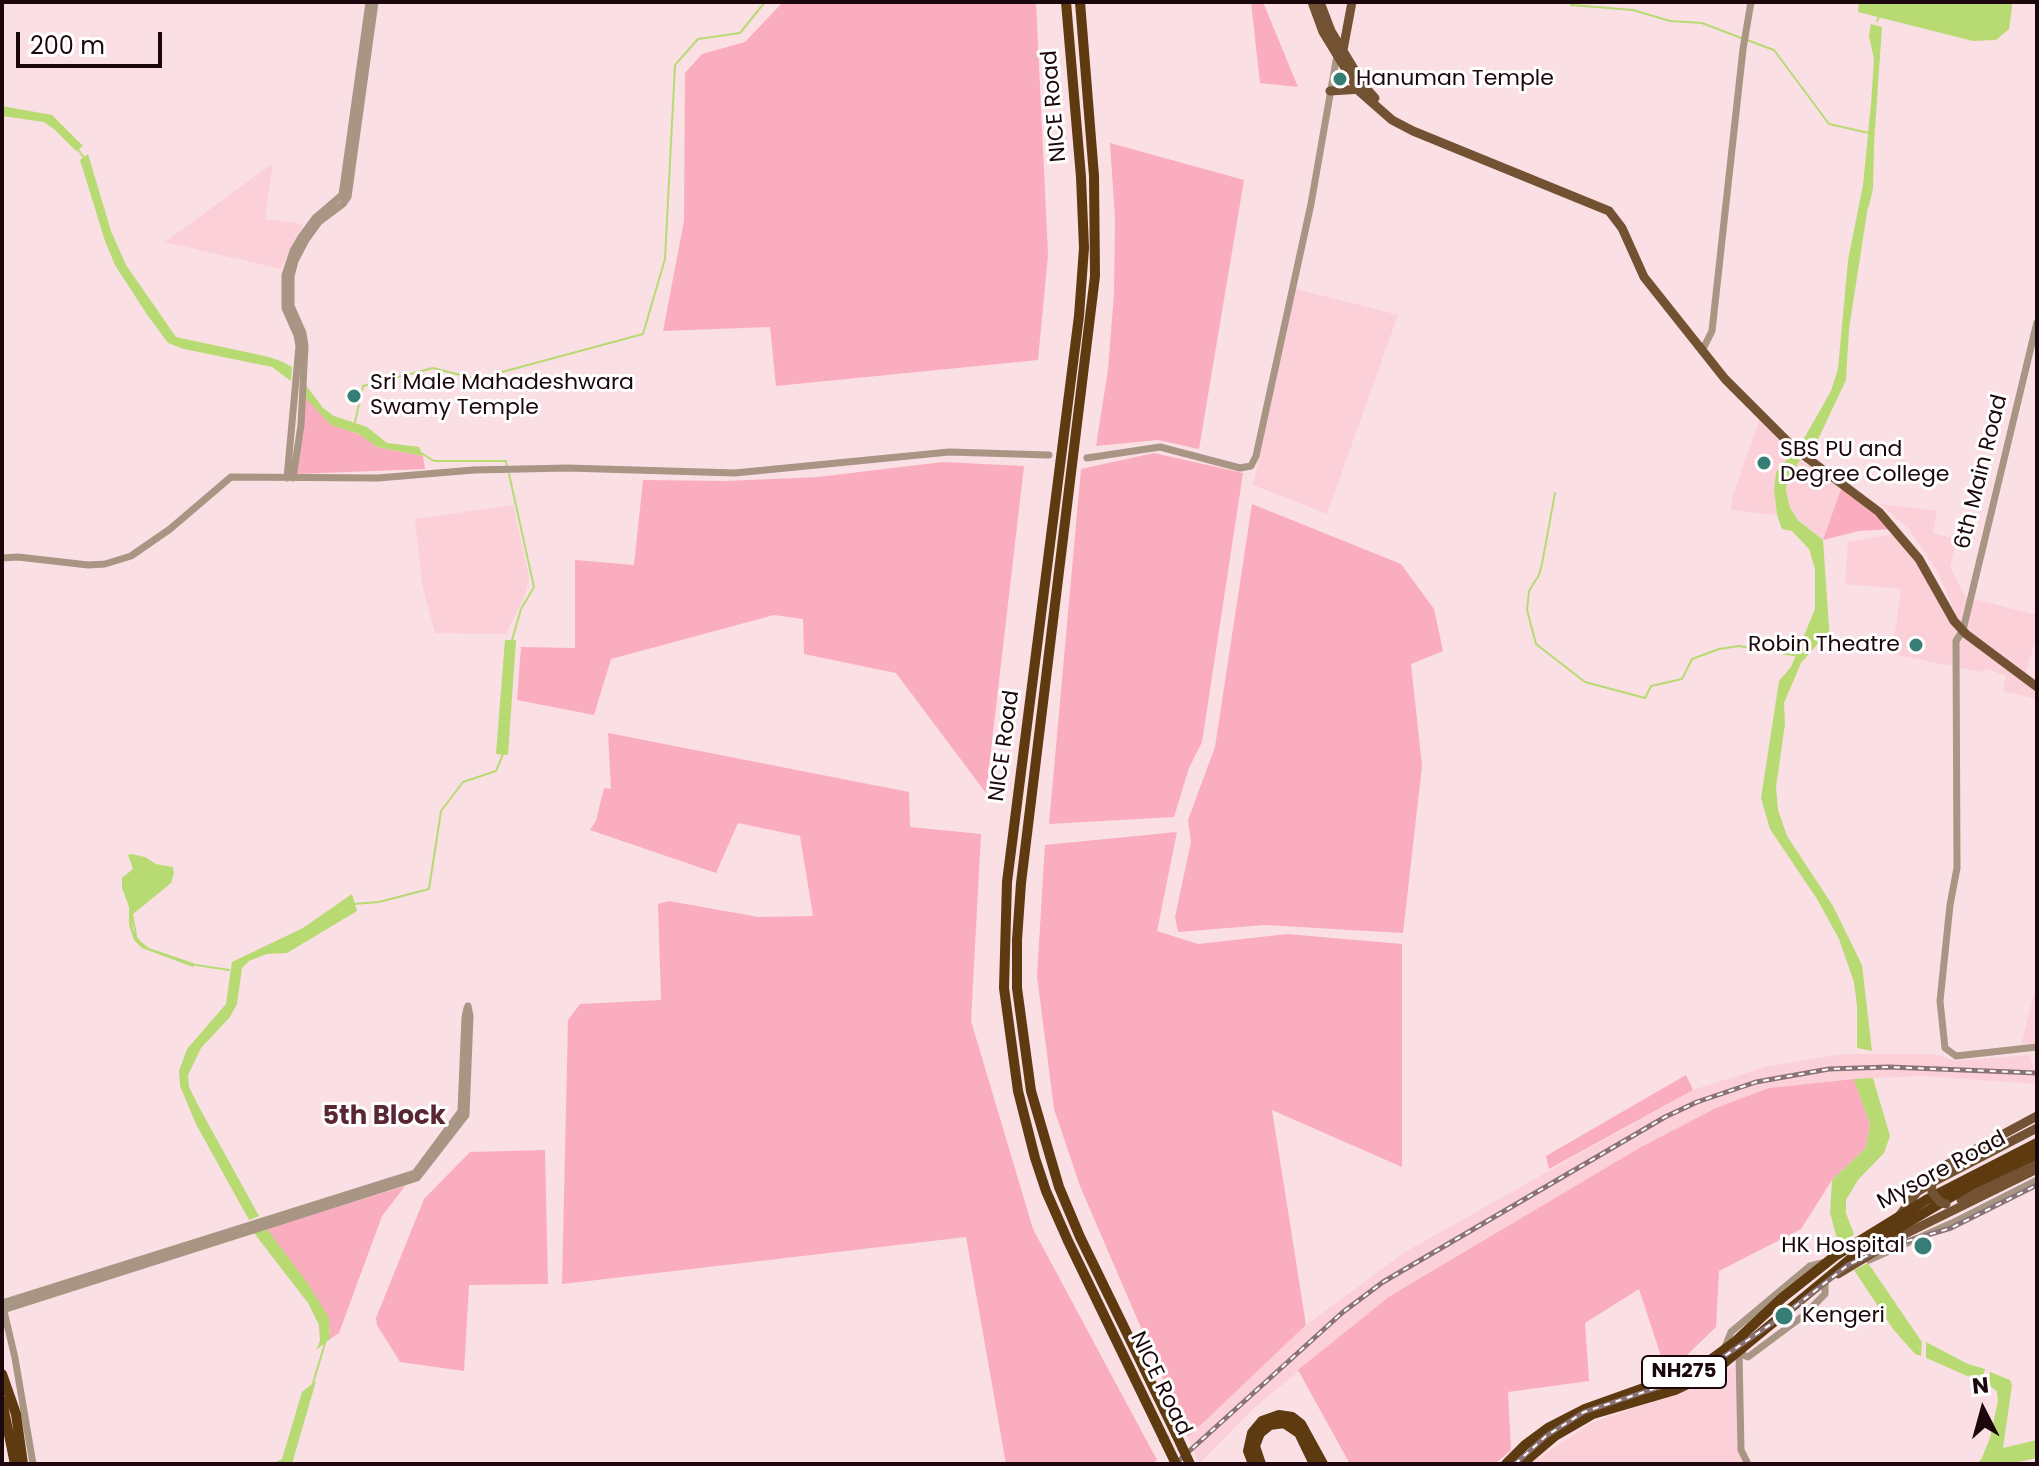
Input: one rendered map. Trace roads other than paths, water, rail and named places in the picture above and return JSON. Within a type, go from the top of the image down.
[{"type":"highway","name":"NICE Road","points":[[1066,2],[1084,248],[1079,316],[1007,882],[1004,988],[1012,1062],[1038,1169],[1068,1241],[1176,1464]]},
{"type":"highway","name":"NICE Road","points":[[1080,2],[1094,176],[1095,276],[1021,883],[1017,988],[1031,1091],[1052,1166],[1080,1237],[1190,1464]]},
{"type":"highway","name":"Mysore Road","points":[[1526,1460],[1555,1436],[1589,1416],[1695,1382],[1739,1353],[1900,1215],[2037,1143]]},
{"type":"highway","name":"Mysore Road","points":[[1506,1464],[1548,1428],[1585,1409],[1709,1361],[1827,1262],[1854,1254],[1973,1184],[2037,1157]]},
{"type":"highway","points":[[2,1374],[16,1414],[23,1464]]},
{"type":"highway","points":[[2,1401],[15,1464]]},
{"type":"highway","points":[[1253,1464],[1248,1451],[1252,1433],[1262,1421],[1279,1415],[1292,1417],[1301,1424],[1323,1464]]},
{"type":"highway","points":[[1261,1464],[1255,1446],[1260,1433],[1270,1425],[1284,1423],[1299,1433],[1314,1464]]},
{"type":"highway","points":[[1525,1445],[1526,1460]]},
{"type":"main road","points":[[1312,2],[1323,32],[1340,51]]},
{"type":"main road","points":[[1320,2],[1340,51],[1362,89],[1385,115],[1413,131],[1609,211],[1622,228],[1644,277],[1725,379],[1796,446],[1879,512],[1919,559],[1961,628],[2037,687]]},
{"type":"main road","points":[[1340,51],[1346,2]]},
{"type":"main road","points":[[1340,51],[1352,2]]},
{"type":"main road","points":[[1330,91],[1362,89],[1394,117],[1415,127],[1611,206],[1628,231],[1656,288],[1745,394],[1796,446]]},
{"type":"main road","points":[[2037,1116],[1937,1170],[1930,1186],[1936,1197],[1946,1204],[1956,1203],[2037,1157]]},
{"type":"main road","points":[[1900,1215],[1917,1192],[2037,1128]]},
{"type":"main road","points":[[1854,1254],[1903,1235],[2037,1169]]},
{"type":"street","points":[[290,478],[304,339],[291,306],[291,276],[306,240],[319,222],[348,197],[372,2]]},
{"type":"street","points":[[1704,347],[1712,331],[1743,49],[1751,2]]},
{"type":"street","points":[[1087,458],[1160,447],[1240,468],[1251,466],[1256,456],[1311,204],[1340,51]]},
{"type":"street","name":"6th Main Road","points":[[2037,322],[1956,641],[1957,868],[1940,1001],[1945,1048],[1956,1056],[2037,1047]]},
{"type":"street","points":[[2,558],[88,565],[105,564],[131,556],[170,529],[231,477],[378,478],[474,470],[568,468],[735,473],[949,452],[1049,455]]},
{"type":"street","points":[[468,1006],[466,1115],[417,1178],[2,1306],[415,1173],[461,1111],[468,1006]]},
{"type":"street","points":[[1854,1254],[1952,1223],[2037,1180]]},
{"type":"street","points":[[2,1306],[15,1358],[33,1464]]},
{"type":"street","points":[[1739,1353],[1741,1450],[1748,1464]]},
{"type":"waterway","points":[[355,422],[363,386],[433,368],[476,379],[643,334],[665,259],[675,65],[698,39],[740,33],[765,2]]},
{"type":"waterway","points":[[1571,5],[1633,10],[1670,21],[1702,23],[1741,38]]},
{"type":"waterway","points":[[1877,21],[1880,15]]},
{"type":"waterway","points":[[1747,40],[1774,50],[1829,124],[1869,133]]},
{"type":"waterway","points":[[77,148],[85,159]]},
{"type":"waterway","points":[[1868,206],[1872,188],[1873,148]]},
{"type":"waterway","points":[[421,453],[434,461],[506,461],[507,467]]},
{"type":"waterway","points":[[509,474],[534,587],[521,609],[512,640]]},
{"type":"waterway","points":[[1555,493],[1542,564],[1529,591],[1527,610],[1536,644],[1585,682],[1645,698],[1651,686],[1682,679],[1692,659],[1719,649],[1739,646],[1799,656]]},
{"type":"waterway","points":[[354,904],[379,902],[429,889],[441,811],[463,782],[496,771],[503,754]]},
{"type":"waterway","points":[[132,914],[136,935]]},
{"type":"waterway","points":[[196,965],[229,970]]},
{"type":"waterway","points":[[313,1383],[325,1343]]},
{"type":"railway","points":[[1175,1464],[1343,1312],[1383,1282],[1665,1117],[1697,1102],[1756,1082],[1829,1069],[1889,1067],[2037,1073]]},
{"type":"railway","points":[[1515,1464],[1546,1436],[1584,1412],[1692,1376],[1713,1364],[1784,1315],[1848,1265],[1881,1249],[1951,1228],[2037,1185]]},
{"type":"place","name":"Hanuman Temple","points":[[1340,79]]},
{"type":"place","name":"Sri Male Mahadeshwara Swamy Temple","points":[[354,396]]},
{"type":"place","name":"SBS PU and Degree College","points":[[1764,463]]},
{"type":"place","name":"Robin Theatre","points":[[1916,645]]},
{"type":"place","name":"HK Hospital","points":[[1923,1246]]},
{"type":"place","name":"Kengeri","points":[[1784,1316]]},
{"type":"district","name":"5th Block","points":[[384,1117]]}]
